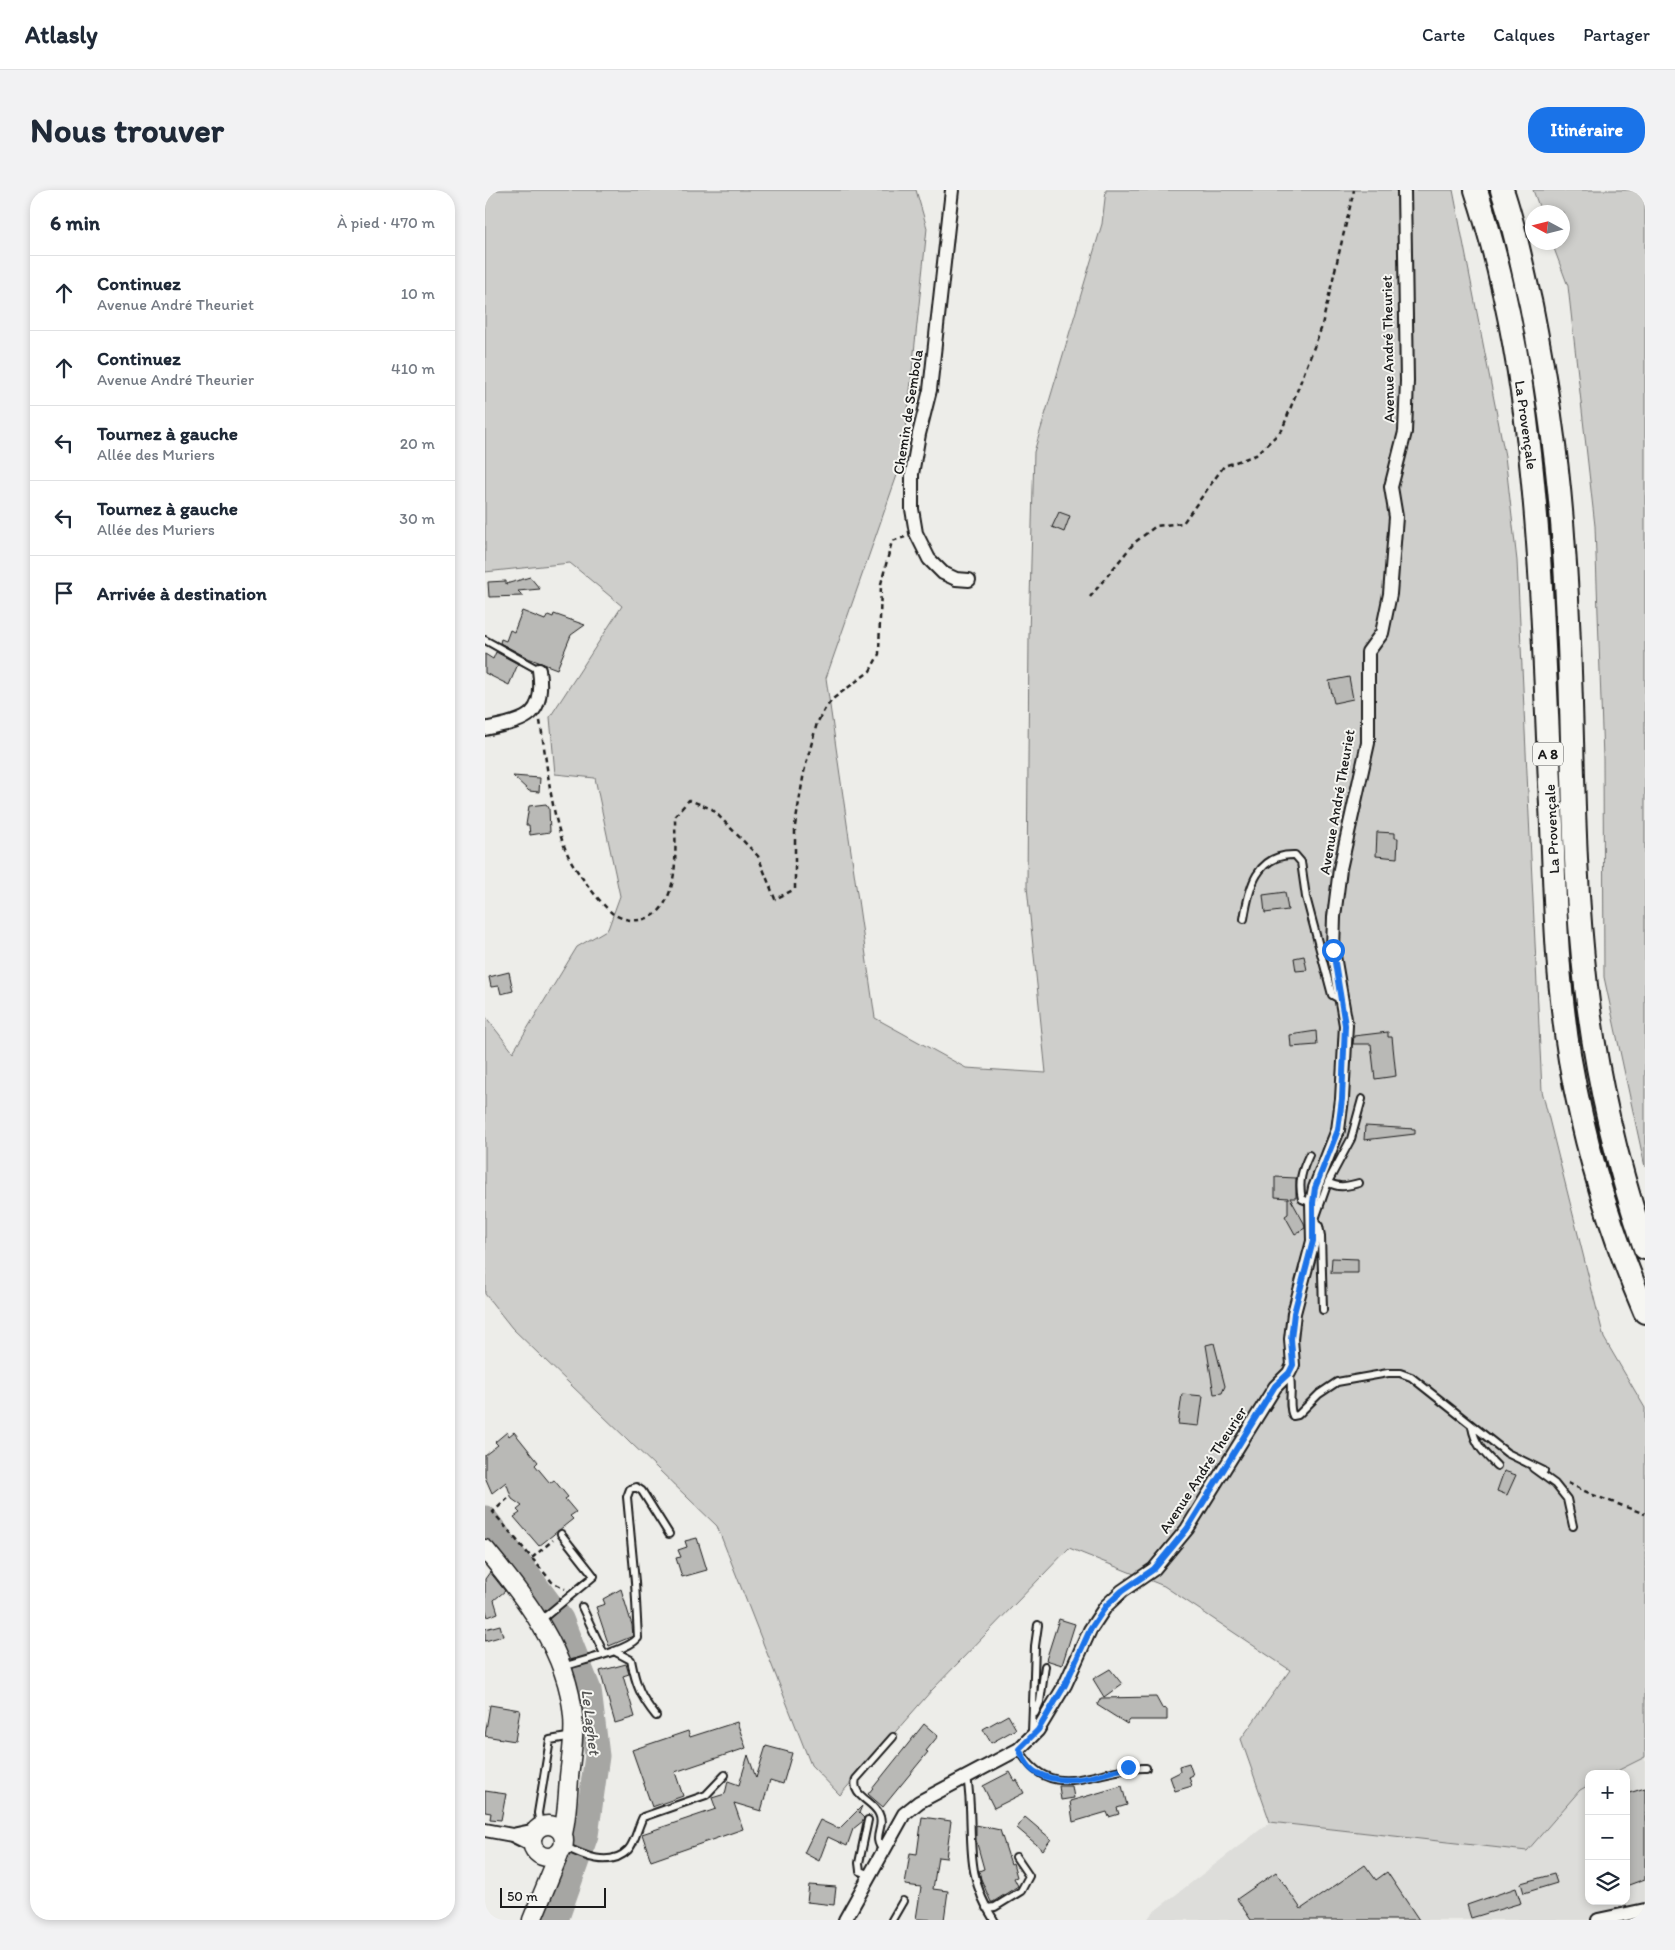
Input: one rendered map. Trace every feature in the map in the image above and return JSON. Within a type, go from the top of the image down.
[{"type":"highway","name":"La Provençale","points":[[1476,190],[1501,284],[1520,377],[1530,448],[1539,554],[1559,970],[1570,1059],[1594,1171],[1625,1265],[1645,1312]]},
{"type":"highway","name":"La Provençale","points":[[1502,190],[1524,273],[1539,344],[1558,474],[1565,551],[1577,841],[1586,984],[1596,1061],[1625,1189],[1645,1248]]},
{"type":"main road","points":[[485,1549],[542,1619],[565,1666],[570,1694],[574,1736],[569,1778],[551,1840],[540,1865],[538,1902],[532,1920]]},
{"type":"street","name":"Chemin de Sembola","points":[[952,190],[930,390],[919,434],[912,474],[912,509],[916,533],[929,559],[943,573],[956,579],[969,580]]},
{"type":"street","name":"Avenue André Theuriet","points":[[1342,1000],[1333,950],[1334,918],[1341,869],[1367,743],[1368,652],[1382,632],[1390,594],[1396,517],[1391,486],[1405,432],[1407,381],[1404,190]]},
{"type":"street","points":[[485,729],[521,721],[529,716],[537,704],[541,683],[539,670]]},
{"type":"street","points":[[1289,1373],[1293,1365],[1291,1339],[1294,1313],[1313,1241],[1315,1188],[1338,1130],[1342,1099],[1345,1025],[1342,1000]]},
{"type":"street","name":"Avenue André Theurier","points":[[845,1920],[904,1814],[919,1802],[1019,1749],[1032,1737],[1065,1685],[1090,1630],[1106,1606],[1122,1591],[1154,1569],[1187,1529],[1275,1386],[1289,1373]]},
{"type":"street","points":[[485,1830],[551,1840]]},
{"type":"street","points":[[1598,1920],[1645,1910]]},
{"type":"lane","points":[[485,640],[539,670]]},
{"type":"lane","points":[[1244,919],[1249,887],[1265,864],[1283,855],[1295,855],[1301,862],[1306,897],[1325,975],[1332,995],[1342,1000]]},
{"type":"lane","points":[[1323,1310],[1321,1236],[1319,1226],[1314,1222],[1329,1182],[1351,1139],[1362,1099]]},
{"type":"lane","points":[[1309,1154],[1301,1172],[1299,1188],[1301,1199],[1313,1203]]},
{"type":"lane","points":[[1329,1182],[1334,1186],[1344,1187],[1359,1183]]},
{"type":"lane","points":[[1289,1373],[1293,1383],[1291,1412],[1293,1416],[1298,1415],[1319,1394],[1337,1382],[1400,1373],[1411,1378],[1472,1428],[1507,1453],[1545,1471]]},
{"type":"lane","points":[[1472,1428],[1474,1437],[1482,1452],[1497,1466]]},
{"type":"lane","points":[[1528,1464],[1555,1484],[1567,1499],[1573,1526]]},
{"type":"lane","points":[[565,1666],[633,1644],[638,1638],[627,1497],[629,1489],[636,1487],[642,1491],[669,1534]]},
{"type":"lane","points":[[542,1619],[594,1576],[561,1534]]},
{"type":"lane","points":[[582,1607],[604,1654]]},
{"type":"lane","points":[[1032,1737],[1035,1646],[1039,1625]]},
{"type":"lane","points":[[614,1651],[631,1660],[635,1685],[641,1697],[656,1716]]},
{"type":"lane","points":[[1034,1717],[1040,1702],[1045,1666]]},
{"type":"lane","points":[[574,1736],[550,1740],[538,1812],[551,1840],[601,1860],[613,1858],[628,1850],[643,1817],[706,1795],[725,1775]]},
{"type":"lane","points":[[884,1851],[878,1845],[881,1817],[878,1810],[856,1791],[854,1785],[856,1780],[893,1737]]},
{"type":"lane","points":[[1019,1749],[1027,1765],[1036,1773],[1057,1780],[1079,1780],[1128,1767],[1147,1768]]},
{"type":"lane","points":[[967,1776],[970,1790],[970,1852],[974,1877],[986,1908],[994,1920]]},
{"type":"lane","points":[[868,1820],[859,1871],[871,1875]]},
{"type":"lane","points":[[986,1908],[995,1907],[1021,1891],[1029,1876],[1016,1858]]},
{"type":"lane","points":[[892,1920],[903,1901]]},
{"type":"path","points":[[1090,597],[1134,543],[1156,526],[1183,524],[1223,466],[1256,455],[1282,430],[1321,329],[1354,190]]},
{"type":"path","points":[[537,704],[559,829],[568,855],[578,872],[612,913],[629,921],[650,918],[663,907],[672,878],[675,856],[675,816],[689,800],[712,809],[758,856],[775,899],[795,889],[795,826],[804,772],[817,723],[826,707],[870,672],[879,654],[881,584],[891,541],[916,533]]},
{"type":"path","points":[[1545,1471],[1593,1495],[1645,1514]]},
{"type":"path","points":[[507,1498],[493,1512],[552,1582],[573,1594]]},
{"type":"path","points":[[532,1558],[561,1534]]},
{"type":"shaded area","points":[[485,190],[916,190],[927,228],[903,458],[826,678],[875,1018],[966,1068],[1046,1073],[1027,887],[1029,636],[1034,452],[1102,224],[1106,190],[1453,190],[1505,456],[1517,561],[1542,1091],[1604,1338],[1645,1408],[1645,1757],[1619,1770],[1585,1770],[1585,1787],[1580,1790],[1527,1851],[1270,1822],[1241,1739],[1290,1670],[1164,1586],[1069,1548],[932,1690],[840,1795],[811,1765],[717,1526],[512,1328],[485,1294],[485,1016],[513,1052],[577,947],[608,929],[620,896],[595,778],[555,774],[550,717],[622,606],[570,563],[485,572]]},
{"type":"shaded area","points":[[1533,190],[1645,190],[1645,1167],[1604,977],[1603,759],[1595,526],[1568,286],[1555,250],[1570,250],[1570,205],[1538,205]]},
{"type":"shaded area","points":[[1645,1757],[1645,1920],[1147,1920],[1152,1913],[1270,1822],[1527,1851],[1580,1790],[1585,1787],[1585,1905],[1630,1905],[1630,1770],[1619,1770]]},
{"type":"building","points":[[1059,512],[1070,516],[1064,532],[1052,527]]},
{"type":"building","points":[[530,577],[540,589],[518,591],[523,596],[489,597],[488,582],[506,581],[506,584]]},
{"type":"building","points":[[522,611],[545,620],[548,615],[553,617],[554,614],[585,625],[571,635],[557,669],[528,658],[500,643],[501,639],[506,641],[510,630],[514,632]]},
{"type":"building","points":[[496,652],[518,664],[509,685],[485,673],[485,654],[493,659]]},
{"type":"building","points":[[1349,677],[1353,699],[1334,703],[1329,681]]},
{"type":"building","points":[[513,776],[540,778],[539,792],[529,791]]},
{"type":"building","points":[[546,804],[549,808],[550,832],[530,835],[529,825],[526,825],[529,806]]},
{"type":"building","points":[[1377,832],[1395,833],[1395,838],[1398,838],[1397,858],[1376,856]]},
{"type":"building","points":[[1285,892],[1288,910],[1265,913],[1263,895]]},
{"type":"building","points":[[1304,956],[1307,970],[1296,971],[1294,958]]},
{"type":"building","points":[[509,972],[513,991],[501,994],[499,986],[491,987],[489,977]]},
{"type":"building","points":[[1316,1031],[1317,1045],[1291,1047],[1290,1035]]},
{"type":"building","points":[[1388,1032],[1388,1037],[1392,1037],[1396,1076],[1375,1079],[1371,1044],[1353,1044],[1354,1036]]},
{"type":"building","points":[[1365,1126],[1415,1129],[1415,1134],[1364,1140]]},
{"type":"building","points":[[1275,1177],[1296,1178],[1296,1198],[1290,1198],[1305,1228],[1295,1234],[1285,1216],[1288,1214],[1288,1198],[1275,1197]]},
{"type":"building","points":[[1332,1258],[1358,1259],[1358,1273],[1331,1273]]},
{"type":"building","points":[[1214,1343],[1225,1386],[1222,1393],[1214,1394],[1206,1345]]},
{"type":"building","points":[[1182,1394],[1203,1396],[1199,1426],[1178,1424]]},
{"type":"building","points":[[507,1432],[509,1436],[514,1432],[538,1462],[535,1465],[550,1483],[554,1480],[568,1497],[565,1499],[576,1512],[570,1516],[573,1519],[539,1546],[514,1517],[520,1513],[517,1510],[522,1506],[512,1499],[506,1482],[492,1493],[485,1477],[485,1455],[498,1445],[495,1442]]},
{"type":"building","points":[[1504,1471],[1516,1475],[1507,1495],[1497,1491]]},
{"type":"building","points":[[697,1538],[707,1570],[682,1577],[676,1558],[681,1557],[678,1550],[687,1547],[685,1541]]},
{"type":"building","points":[[490,1572],[505,1591],[494,1600],[498,1613],[488,1617],[485,1608],[485,1579]]},
{"type":"building","points":[[621,1589],[632,1625],[633,1636],[609,1646],[596,1607],[605,1604],[603,1599]]},
{"type":"building","points":[[1059,1619],[1075,1624],[1062,1665],[1046,1660]]},
{"type":"building","points":[[500,1625],[503,1636],[485,1641],[485,1629]]},
{"type":"building","points":[[626,1664],[629,1674],[623,1676],[635,1717],[615,1723],[600,1671]]},
{"type":"building","points":[[1110,1669],[1122,1684],[1104,1697],[1093,1679]]},
{"type":"building","points":[[1156,1697],[1162,1708],[1167,1709],[1167,1720],[1130,1720],[1127,1724],[1097,1705],[1101,1698]]},
{"type":"building","points":[[490,1705],[520,1710],[515,1741],[485,1736]]},
{"type":"building","points":[[1008,1715],[1016,1729],[991,1743],[983,1729]]},
{"type":"building","points":[[737,1722],[746,1748],[675,1772],[683,1796],[652,1807],[632,1750],[688,1731],[690,1737]]},
{"type":"building","points":[[924,1724],[938,1736],[926,1751],[928,1752],[883,1807],[868,1794]]},
{"type":"building","points":[[766,1746],[792,1753],[783,1784],[770,1780],[761,1811],[734,1803],[743,1829],[651,1861],[642,1834],[716,1809],[712,1798],[725,1794],[728,1781],[739,1785],[748,1755],[756,1778]]},
{"type":"building","points":[[1189,1763],[1193,1775],[1189,1777],[1192,1786],[1175,1791],[1170,1777],[1180,1772],[1179,1766]]},
{"type":"building","points":[[1010,1772],[1024,1793],[994,1808],[983,1786]]},
{"type":"building","points":[[1059,1786],[1072,1786],[1074,1798],[1061,1800]]},
{"type":"building","points":[[1122,1786],[1127,1805],[1117,1808],[1119,1814],[1109,1817],[1107,1812],[1073,1822],[1070,1801]]},
{"type":"building","points":[[1645,1788],[1645,1879],[1630,1885],[1630,1815],[1630,1793]]},
{"type":"building","points":[[485,1791],[506,1794],[501,1820],[490,1819],[491,1813],[485,1812]]},
{"type":"building","points":[[862,1806],[859,1813],[864,1818],[863,1821],[853,1829],[847,1846],[828,1837],[819,1861],[804,1853],[820,1820],[839,1829]]},
{"type":"building","points":[[922,1817],[951,1821],[946,1858],[938,1857],[933,1889],[948,1891],[944,1920],[916,1919],[921,1887],[905,1885],[910,1853],[917,1854]]},
{"type":"building","points":[[1025,1817],[1051,1839],[1043,1850],[1017,1828]]},
{"type":"building","points":[[976,1825],[1000,1830],[1017,1877],[1014,1878],[1018,1886],[993,1902],[991,1902],[979,1871],[984,1869],[976,1840]]},
{"type":"building","points":[[1365,1865],[1376,1880],[1387,1872],[1419,1920],[1251,1920],[1237,1899],[1276,1872],[1301,1909]]},
{"type":"building","points":[[1554,1874],[1557,1883],[1524,1893],[1521,1883]]},
{"type":"building","points":[[809,1885],[836,1887],[834,1905],[807,1902]]},
{"type":"building","points":[[1516,1888],[1521,1903],[1471,1918],[1467,1905]]},
{"type":"waterway","name":"Le Laghet","points":[[485,1518],[561,1619],[589,1690],[597,1756],[586,1835],[556,1920]]},
{"type":"route","points":[[1128,1767],[1079,1780],[1057,1780],[1036,1773],[1027,1765],[1019,1749],[1038,1730],[1046,1713],[1065,1685],[1090,1630],[1106,1606],[1122,1591],[1154,1569],[1187,1529],[1275,1386],[1289,1373],[1293,1365],[1291,1339],[1294,1313],[1313,1241],[1315,1188],[1338,1130],[1342,1099],[1345,1025],[1333,950]]}]
